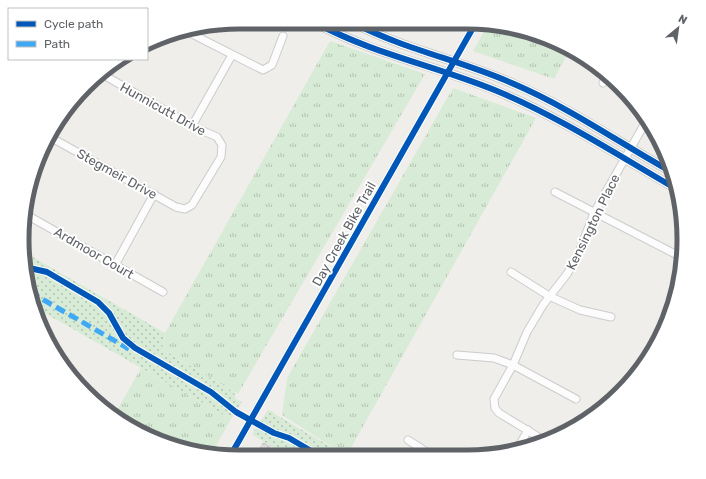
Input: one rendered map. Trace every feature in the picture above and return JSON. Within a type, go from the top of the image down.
[{"type":"street","points":[[329,29],[372,49],[461,77],[498,91],[670,185]]},
{"type":"street","points":[[367,29],[392,40],[492,74],[535,94],[594,124],[631,149],[664,168]]},
{"type":"street","points":[[194,34],[263,70],[272,65],[283,36]]},
{"type":"street","points":[[192,126],[232,55]]},
{"type":"street","name":"Hunnicutt Drive","points":[[106,76],[192,126],[217,138],[222,144],[221,157],[192,205],[185,209]]},
{"type":"street","name":"Kensington Place","points":[[528,430],[499,413],[494,404],[497,393],[513,365],[534,319],[577,257],[594,213],[644,126]]},
{"type":"street","name":"Stegmeir Drive","points":[[54,139],[176,207],[185,209]]},
{"type":"street","points":[[555,192],[677,254]]},
{"type":"street","points":[[114,265],[154,194]]},
{"type":"street","name":"Ardmoor Court","points":[[30,217],[163,292]]},
{"type":"street","points":[[511,272],[549,296],[580,310],[610,317]]},
{"type":"street","points":[[457,355],[494,358],[513,365],[576,399]]},
{"type":"street","points":[[521,443],[528,430],[539,437]]},
{"type":"street","points":[[408,440],[424,450]]},
{"type":"shaded area","points":[[263,442],[276,450],[258,450]]},
{"type":"green space","points":[[485,30],[521,36],[547,45],[567,55],[554,79],[473,51]]},
{"type":"green space","points":[[330,41],[425,74],[238,394],[162,349],[165,333]]},
{"type":"green space","points":[[453,88],[536,118],[350,450],[337,450],[282,415],[287,378]]},
{"type":"green space","points":[[29,255],[165,333],[162,349],[234,392],[236,399],[242,402],[231,419],[42,311],[33,281]]},
{"type":"green space","points":[[141,368],[231,419],[215,448],[198,446],[172,439],[134,422],[117,411]]},
{"type":"green space","points":[[268,410],[274,412],[273,413],[336,450],[277,450],[252,434]]},
{"type":"waterway","points":[[452,59],[470,29]]},
{"type":"waterway","points":[[231,450],[444,74]]},
{"type":"marked path","points":[[37,296],[129,349]]},
{"type":"cycle path","points":[[328,29],[382,52],[474,82],[520,101],[587,136],[670,185]]},
{"type":"cycle path","points":[[367,29],[395,41],[495,76],[535,93],[574,114],[664,168]]},
{"type":"cycle path","name":"Day Creek Bike Trail","points":[[234,450],[472,29]]},
{"type":"cycle path","points":[[31,268],[47,272],[98,302],[109,313],[123,338],[135,348],[211,392],[236,412],[274,433],[289,438],[309,450]]}]
